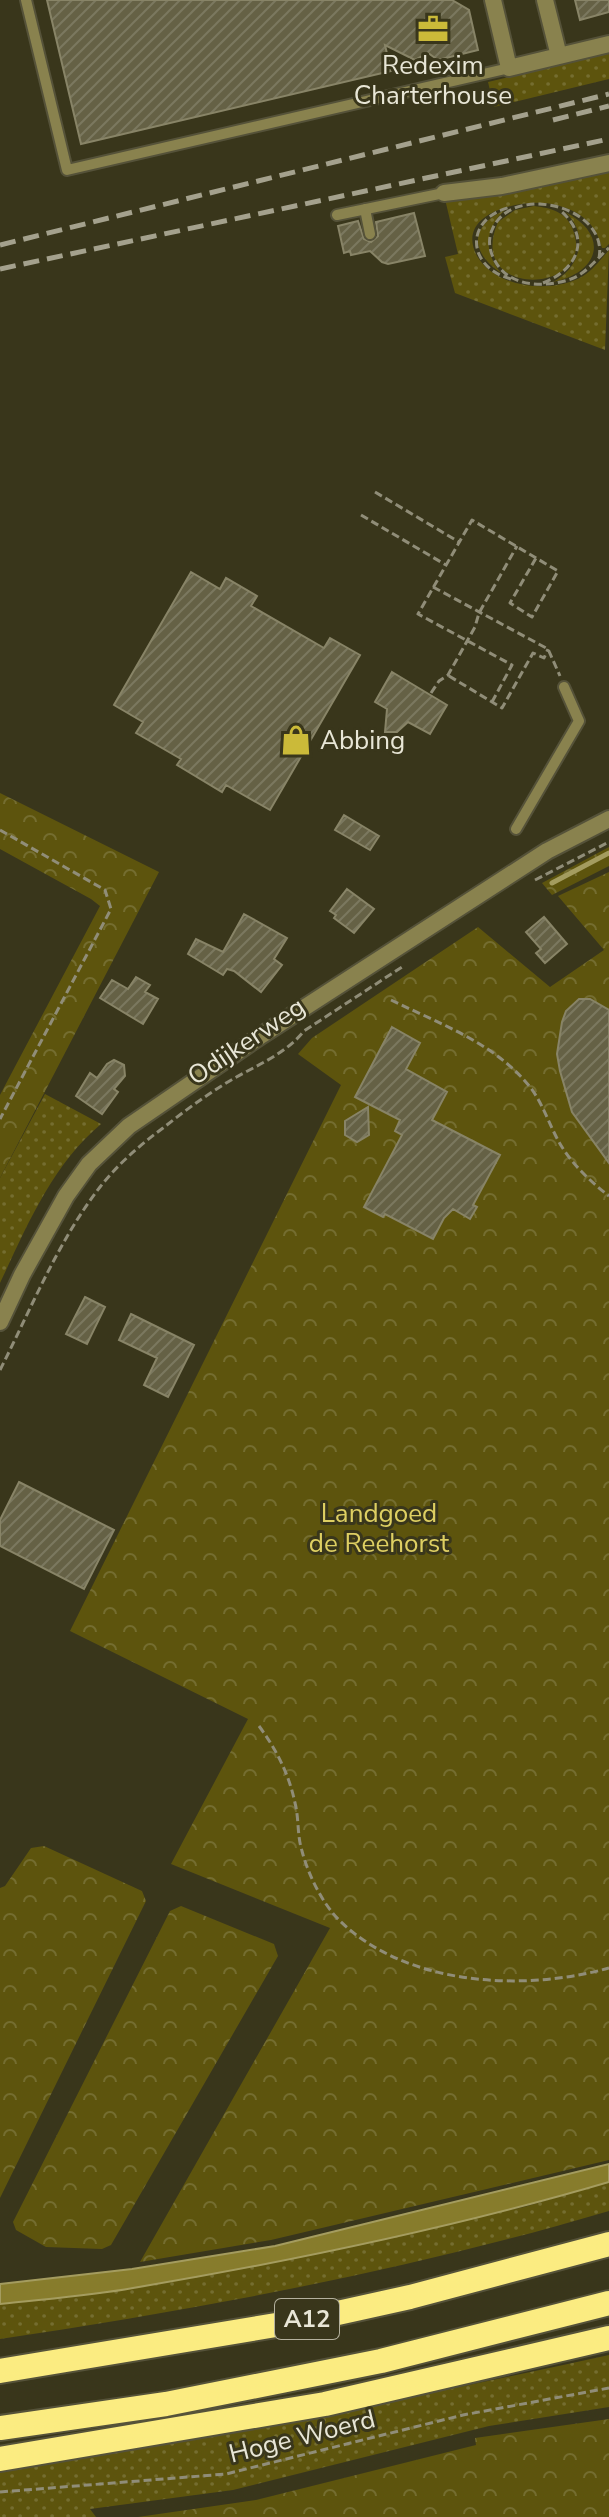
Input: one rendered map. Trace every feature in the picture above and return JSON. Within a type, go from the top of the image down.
[{"type":"highway","name":"A12","points":[[0,2371],[306,2320],[410,2297],[609,2244]]},
{"type":"highway","name":"A12","points":[[0,2428],[166,2404],[381,2361],[609,2303]]},
{"type":"highway","points":[[0,2459],[325,2404],[609,2338]]},
{"type":"street","points":[[493,0],[509,68],[609,44]]},
{"type":"street","points":[[545,0],[559,56]]},
{"type":"street","points":[[444,193],[502,186],[609,163]]},
{"type":"street","name":"Odijkerweg","points":[[0,1322],[66,1196],[89,1164],[129,1126],[262,1035],[547,851],[609,819]]},
{"type":"lane","points":[[26,0],[67,170],[509,68]]},
{"type":"lane","points":[[337,215],[444,193]]},
{"type":"lane","points":[[365,209],[370,234]]},
{"type":"lane","points":[[516,829],[579,721],[564,687]]},
{"type":"path","points":[[599,258],[599,242],[592,227],[579,216],[557,207],[537,204],[519,206],[491,215],[481,224],[476,236],[476,248],[482,260],[497,273],[540,284],[559,283],[581,275],[599,258],[609,248]]},
{"type":"path","points":[[511,279],[492,256],[489,239],[496,221],[519,206]]},
{"type":"path","points":[[540,284],[569,268],[578,249],[573,224],[557,207]]},
{"type":"path","points":[[375,492],[459,542]]},
{"type":"path","points":[[361,515],[446,565]]},
{"type":"path","points":[[492,702],[512,665],[418,614],[472,520],[558,571],[532,617],[510,603],[536,558]]},
{"type":"path","points":[[431,693],[439,681],[448,675],[517,546]]},
{"type":"path","points":[[433,587],[548,649],[564,687]]},
{"type":"path","points":[[448,675],[502,708],[533,653],[544,658],[548,649]]},
{"type":"path","points":[[0,830],[105,890],[111,909],[0,1119]]},
{"type":"path","points":[[525,887],[609,842]]},
{"type":"path","name":"Odijkerweg","points":[[0,1370],[62,1246],[98,1189],[116,1168],[165,1126],[223,1085],[278,1055],[293,1045],[304,1031],[409,962]]},
{"type":"path","points":[[391,1000],[477,1041],[501,1056],[533,1091],[562,1147],[576,1166],[609,1196]]},
{"type":"path","points":[[259,1726],[276,1748],[288,1778],[295,1803],[301,1850],[318,1889],[337,1919],[361,1938],[391,1956],[436,1972],[488,1980],[538,1980],[584,1975],[609,1968]]},
{"type":"path","name":"Hoge Woerd","points":[[0,2492],[226,2474],[463,2415],[609,2388]]},
{"type":"green space","points":[[609,53],[609,79],[494,107],[488,82]]},
{"type":"green space","points":[[609,169],[609,244],[605,248],[602,248],[596,232],[586,219],[565,208],[543,203],[528,203],[497,211],[484,218],[475,228],[472,241],[477,256],[497,276],[511,282],[541,286],[571,282],[583,276],[609,250],[605,350],[455,293],[445,257],[458,254],[445,199]]},
{"type":"green space","points":[[534,206],[552,210],[567,219],[573,230],[576,252],[567,267],[551,277],[532,280],[513,276],[499,265],[492,247],[498,222],[515,210]]},
{"type":"green space","points":[[505,210],[493,224],[489,240],[491,257],[501,273],[483,257],[478,240],[485,224]]},
{"type":"green space","points":[[565,212],[588,231],[594,252],[581,270],[553,282],[570,268],[578,250],[577,230]]},
{"type":"green space","points":[[0,793],[159,872],[0,1178],[0,1095],[100,906],[0,849]]},
{"type":"green space","points":[[609,847],[609,866],[552,895],[542,883]]},
{"type":"green space","name":"Landgoed de Reehorst","points":[[609,872],[609,2160],[271,2240],[140,2262],[330,1928],[171,1864],[248,1719],[70,1631],[341,1085],[298,1054],[312,1038],[478,927],[550,987],[604,950],[558,896]]},
{"type":"green space","points":[[45,1094],[101,1124],[68,1158],[55,1177],[31,1218],[0,1283],[0,1178]]},
{"type":"green space","points":[[44,1846],[142,1891],[146,1901],[0,2198],[0,1888],[5,1886],[31,1848]]},
{"type":"green space","points":[[181,1906],[274,1944],[278,1956],[111,2245],[102,2249],[46,2247],[16,2230],[13,2222],[170,1911]]},
{"type":"green space","points":[[609,2182],[609,2211],[459,2252],[307,2286],[0,2339],[0,2304],[131,2289],[524,2207]]},
{"type":"green space","points":[[609,2355],[609,2407],[489,2426],[233,2490],[90,2509],[96,2517],[0,2517],[0,2470],[306,2418]]},
{"type":"green space","points":[[609,2419],[609,2517],[138,2517],[256,2500],[476,2445],[475,2438]]},
{"type":"shaded area","points":[[609,2164],[609,2182],[432,2229],[193,2278],[100,2293],[0,2304],[0,2284],[132,2269],[275,2246]]},
{"type":"building","points":[[47,0],[452,0],[469,10],[478,50],[438,60],[428,53],[415,60],[385,45],[391,71],[81,144]]},
{"type":"building","points":[[575,0],[609,0],[609,12],[580,20]]},
{"type":"building","points":[[414,213],[425,256],[388,264],[370,251],[351,255],[350,251],[344,253],[338,226],[358,221],[364,239],[371,242],[378,236],[376,222]]},
{"type":"building","points":[[191,572],[220,589],[226,578],[257,596],[251,606],[324,648],[330,638],[360,655],[270,810],[226,785],[222,792],[177,765],[181,759],[136,733],[143,722],[114,705]]},
{"type":"building","points":[[392,672],[447,705],[430,734],[408,722],[397,732],[385,732],[387,709],[375,702]]},
{"type":"building","points":[[344,815],[379,836],[370,850],[335,830]]},
{"type":"building","points":[[347,889],[374,909],[354,933],[334,918],[336,915],[330,911]]},
{"type":"building","points":[[244,914],[287,938],[274,959],[282,965],[261,992],[234,971],[227,969],[223,975],[188,954],[196,939],[223,952]]},
{"type":"building","points":[[544,917],[567,944],[545,963],[536,953],[541,949],[526,932]]},
{"type":"building","points":[[136,977],[150,985],[145,992],[158,999],[143,1024],[100,998],[112,980],[128,989]]},
{"type":"building","points":[[579,999],[590,999],[609,1010],[609,1163],[572,1112],[560,1071],[557,1054],[562,1022],[566,1011]]},
{"type":"building","points":[[392,1027],[420,1043],[406,1069],[447,1092],[432,1120],[500,1155],[473,1205],[477,1207],[470,1219],[453,1209],[444,1218],[433,1239],[385,1214],[383,1217],[364,1207],[402,1135],[395,1131],[400,1120],[355,1097]]},
{"type":"building","points":[[114,1060],[124,1065],[125,1076],[114,1089],[118,1092],[102,1114],[76,1096],[90,1073],[97,1078]]},
{"type":"building","points":[[368,1107],[369,1135],[357,1142],[345,1135],[345,1121]]},
{"type":"building","points":[[85,1297],[105,1307],[87,1344],[66,1334]]},
{"type":"building","points":[[131,1314],[194,1345],[168,1397],[144,1385],[157,1358],[119,1340]]},
{"type":"building","points":[[19,1482],[114,1530],[84,1589],[0,1546],[0,1520]]},
{"type":"waterway","points":[[552,883],[609,853]]},
{"type":"railway","points":[[0,245],[609,94]]},
{"type":"railway","points":[[553,120],[609,106]]},
{"type":"railway","points":[[0,269],[609,139]]},
{"type":"place","name":"Redexim Charterhouse","points":[[433,29]]},
{"type":"place","name":"Abbing","points":[[296,740]]}]
